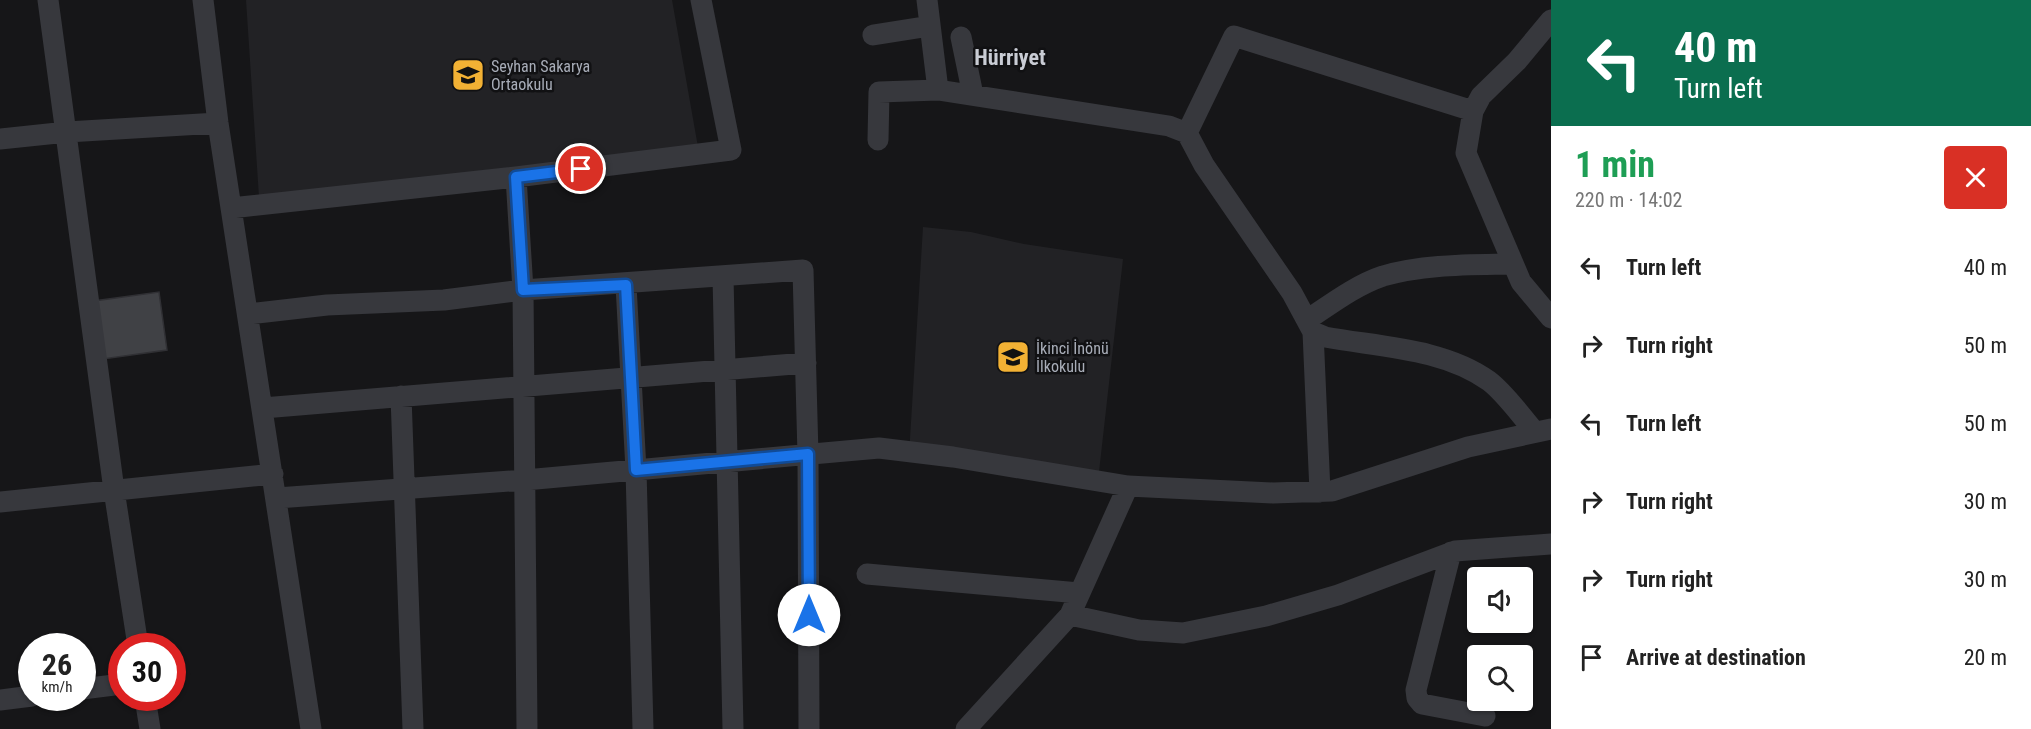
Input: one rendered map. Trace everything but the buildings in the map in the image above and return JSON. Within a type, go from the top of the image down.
[{"type":"street","points":[[48,0],[114,490],[136,633]]},
{"type":"street","points":[[203,0],[218,123],[311,729]]},
{"type":"street","points":[[231,208],[516,177],[731,150],[701,0]]},
{"type":"street","points":[[927,0],[938,90]]},
{"type":"street","points":[[1551,20],[1517,61],[1481,96],[1473,111],[1466,153],[1521,282],[1551,318]]},
{"type":"street","points":[[873,35],[930,26]]},
{"type":"street","points":[[1187,133],[1234,36],[1473,111]]},
{"type":"street","points":[[961,37],[974,95]]},
{"type":"street","points":[[878,140],[879,92],[938,90],[1169,126],[1187,133],[1204,165],[1292,293],[1310,326],[1325,337],[1424,354],[1464,366],[1491,382],[1543,430]]},
{"type":"street","points":[[0,139],[67,132],[218,123]]},
{"type":"street","points":[[516,177],[523,290],[522,386],[527,729]]},
{"type":"street","points":[[1310,326],[1348,293],[1382,277],[1432,266],[1513,264]]},
{"type":"street","points":[[248,314],[327,305],[444,300],[523,290],[626,285],[803,270],[808,454],[809,729]]},
{"type":"street","points":[[723,276],[733,729]]},
{"type":"street","points":[[626,285],[636,470],[643,729]]},
{"type":"street","points":[[1310,326],[1320,492]]},
{"type":"street","points":[[263,408],[806,363]]},
{"type":"street","points":[[401,396],[413,729]]},
{"type":"street","points":[[277,498],[525,480],[879,448],[953,457],[1128,486],[1273,493],[1320,492],[1332,491],[1468,447],[1543,430]]},
{"type":"street","points":[[0,502],[273,474]]},
{"type":"street","points":[[966,729],[1070,615],[1128,486]]},
{"type":"street","points":[[1070,615],[1139,630],[1183,633],[1266,616],[1338,595],[1451,552],[1551,544]]},
{"type":"street","points":[[1451,552],[1416,690],[1417,698],[1422,704],[1485,716]]},
{"type":"street","points":[[867,574],[1079,593]]},
{"type":"street","points":[[0,700],[18,698]]},
{"type":"street","points":[[148,711],[150,729]]},
{"type":"shaded area","name":"Seyhan Sakarya Ortaokulu","points":[[246,0],[672,0],[698,147],[259,197]]},
{"type":"shaded area","name":"İkinci İnönü İlkokulu","points":[[923,227],[971,232],[1024,244],[1123,259],[1099,472],[909,455]]},
{"type":"place","name":"Seyhan Sakarya Ortaokulu","points":[[468,75]]},
{"type":"place","name":"İkinci İnönü İlkokulu","points":[[1013,357]]},
{"type":"district","name":"Hürriyet","points":[[1010,57]]},
{"type":"route","points":[[581,169],[516,177],[523,290],[626,285],[636,470],[808,454],[809,615]]}]
